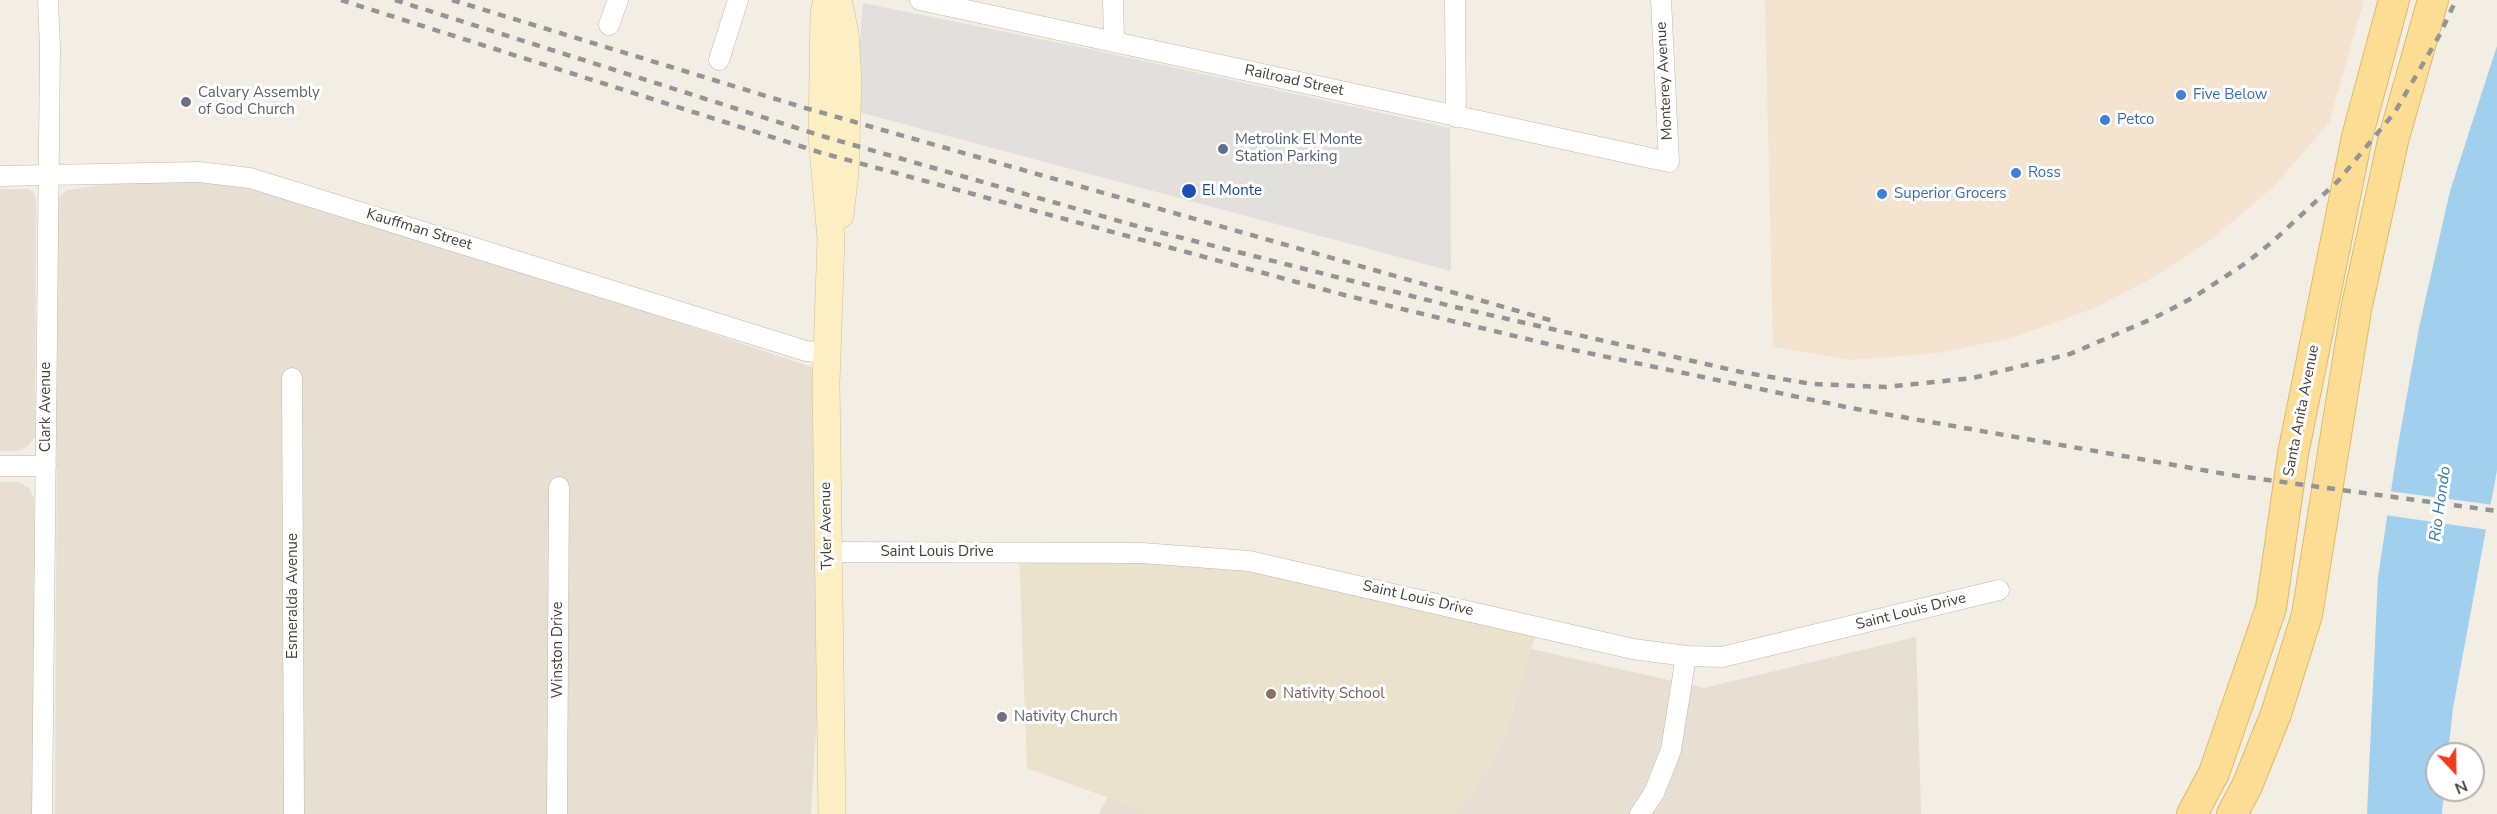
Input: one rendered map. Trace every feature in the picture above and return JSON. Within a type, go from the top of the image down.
[{"type":"main road","name":"Tyler Avenue","points":[[828,0],[824,14],[822,145],[831,239],[827,353],[827,552],[832,814]]},
{"type":"main road","name":"Tyler Avenue","points":[[831,239],[840,217],[848,120],[845,33],[838,0]]},
{"type":"main road","name":"Santa Anita Avenue","points":[[2192,814],[2214,773],[2271,608],[2293,454],[2326,287],[2357,137],[2394,0]]},
{"type":"main road","points":[[2232,814],[2247,786],[2276,714],[2307,615],[2356,310],[2393,141],[2433,0]]},
{"type":"street","name":"Clark Avenue","points":[[42,814],[50,48],[48,0]]},
{"type":"street","points":[[609,25],[618,0]]},
{"type":"street","points":[[719,60],[738,0]]},
{"type":"street","name":"Railroad Street","points":[[920,0],[1669,162]]},
{"type":"street","points":[[1113,0],[1114,42]]},
{"type":"street","points":[[1455,0],[1456,117]]},
{"type":"street","name":"Monterey Avenue","points":[[1661,0],[1669,162]]},
{"type":"street","name":"Kauffman Street","points":[[0,176],[198,172],[250,178],[806,351],[827,353]]},
{"type":"street","name":"Esmeralda Avenue","points":[[292,378],[294,814]]},
{"type":"street","points":[[0,466],[46,466]]},
{"type":"street","name":"Winston Drive","points":[[557,814],[559,487]]},
{"type":"street","name":"Saint Louis Drive","points":[[827,552],[1142,553],[1249,561],[1633,649],[1686,656],[1722,657],[1999,591]]},
{"type":"street","points":[[1640,814],[1654,793],[1671,750],[1686,656]]},
{"type":"shaded area","points":[[1765,0],[2364,0],[2329,123],[2274,186],[2215,237],[2158,275],[2095,308],[2011,338],[1938,353],[1850,360],[1773,347]]},
{"type":"shaded area","name":"Metrolink El Monte Station Parking","points":[[863,3],[1099,51],[1450,128],[1451,271],[855,111]]},
{"type":"shaded area","points":[[198,172],[250,178],[811,367],[826,383],[827,552],[811,814],[55,814],[58,198],[67,190]]},
{"type":"shaded area","points":[[0,189],[28,189],[34,193],[36,200],[35,436],[28,446],[18,451],[0,451]]},
{"type":"shaded area","points":[[0,482],[18,482],[29,488],[34,499],[33,814],[0,814]]},
{"type":"shaded area","name":"Nativity School","points":[[1019,552],[1249,561],[1538,627],[1504,739],[1473,793],[1452,814],[1153,814],[1027,768]]},
{"type":"shaded area","points":[[1916,637],[1921,814],[1452,814],[1473,793],[1504,739],[1531,649],[1704,688]]},
{"type":"shaded area","points":[[1108,796],[1153,814],[1099,814]]},
{"type":"water","name":"Rio Hondo","points":[[2497,46],[2497,470],[2453,708],[2449,742],[2425,742],[2425,802],[2443,802],[2442,814],[2367,814],[2378,577],[2419,328],[2450,191]]},
{"type":"pier","points":[[2388,491],[2494,505],[2489,530],[2385,515]]},
{"type":"railway","points":[[341,0],[822,153],[1348,296],[1569,349],[1851,408],[2231,475],[2497,511]]},
{"type":"railway","points":[[395,0],[822,136],[1147,229],[1455,307],[1741,372],[1812,384],[1886,387],[1973,378],[2070,354],[2154,318],[2194,297],[2246,263],[2338,181],[2395,112],[2439,36],[2456,0]]},
{"type":"railway","points":[[452,0],[802,107],[1553,321]]},
{"type":"place","name":"Five Below","points":[[2181,95]]},
{"type":"place","name":"Calvary Assembly of God Church","points":[[186,102]]},
{"type":"place","name":"Petco","points":[[2105,120]]},
{"type":"place","name":"Metrolink El Monte Station Parking","points":[[1223,149]]},
{"type":"place","name":"Ross","points":[[2016,173]]},
{"type":"place","name":"El Monte","points":[[1189,191]]},
{"type":"place","name":"Superior Grocers","points":[[1882,194]]},
{"type":"place","name":"Nativity School","points":[[1271,694]]},
{"type":"place","name":"Nativity Church","points":[[1002,717]]}]
